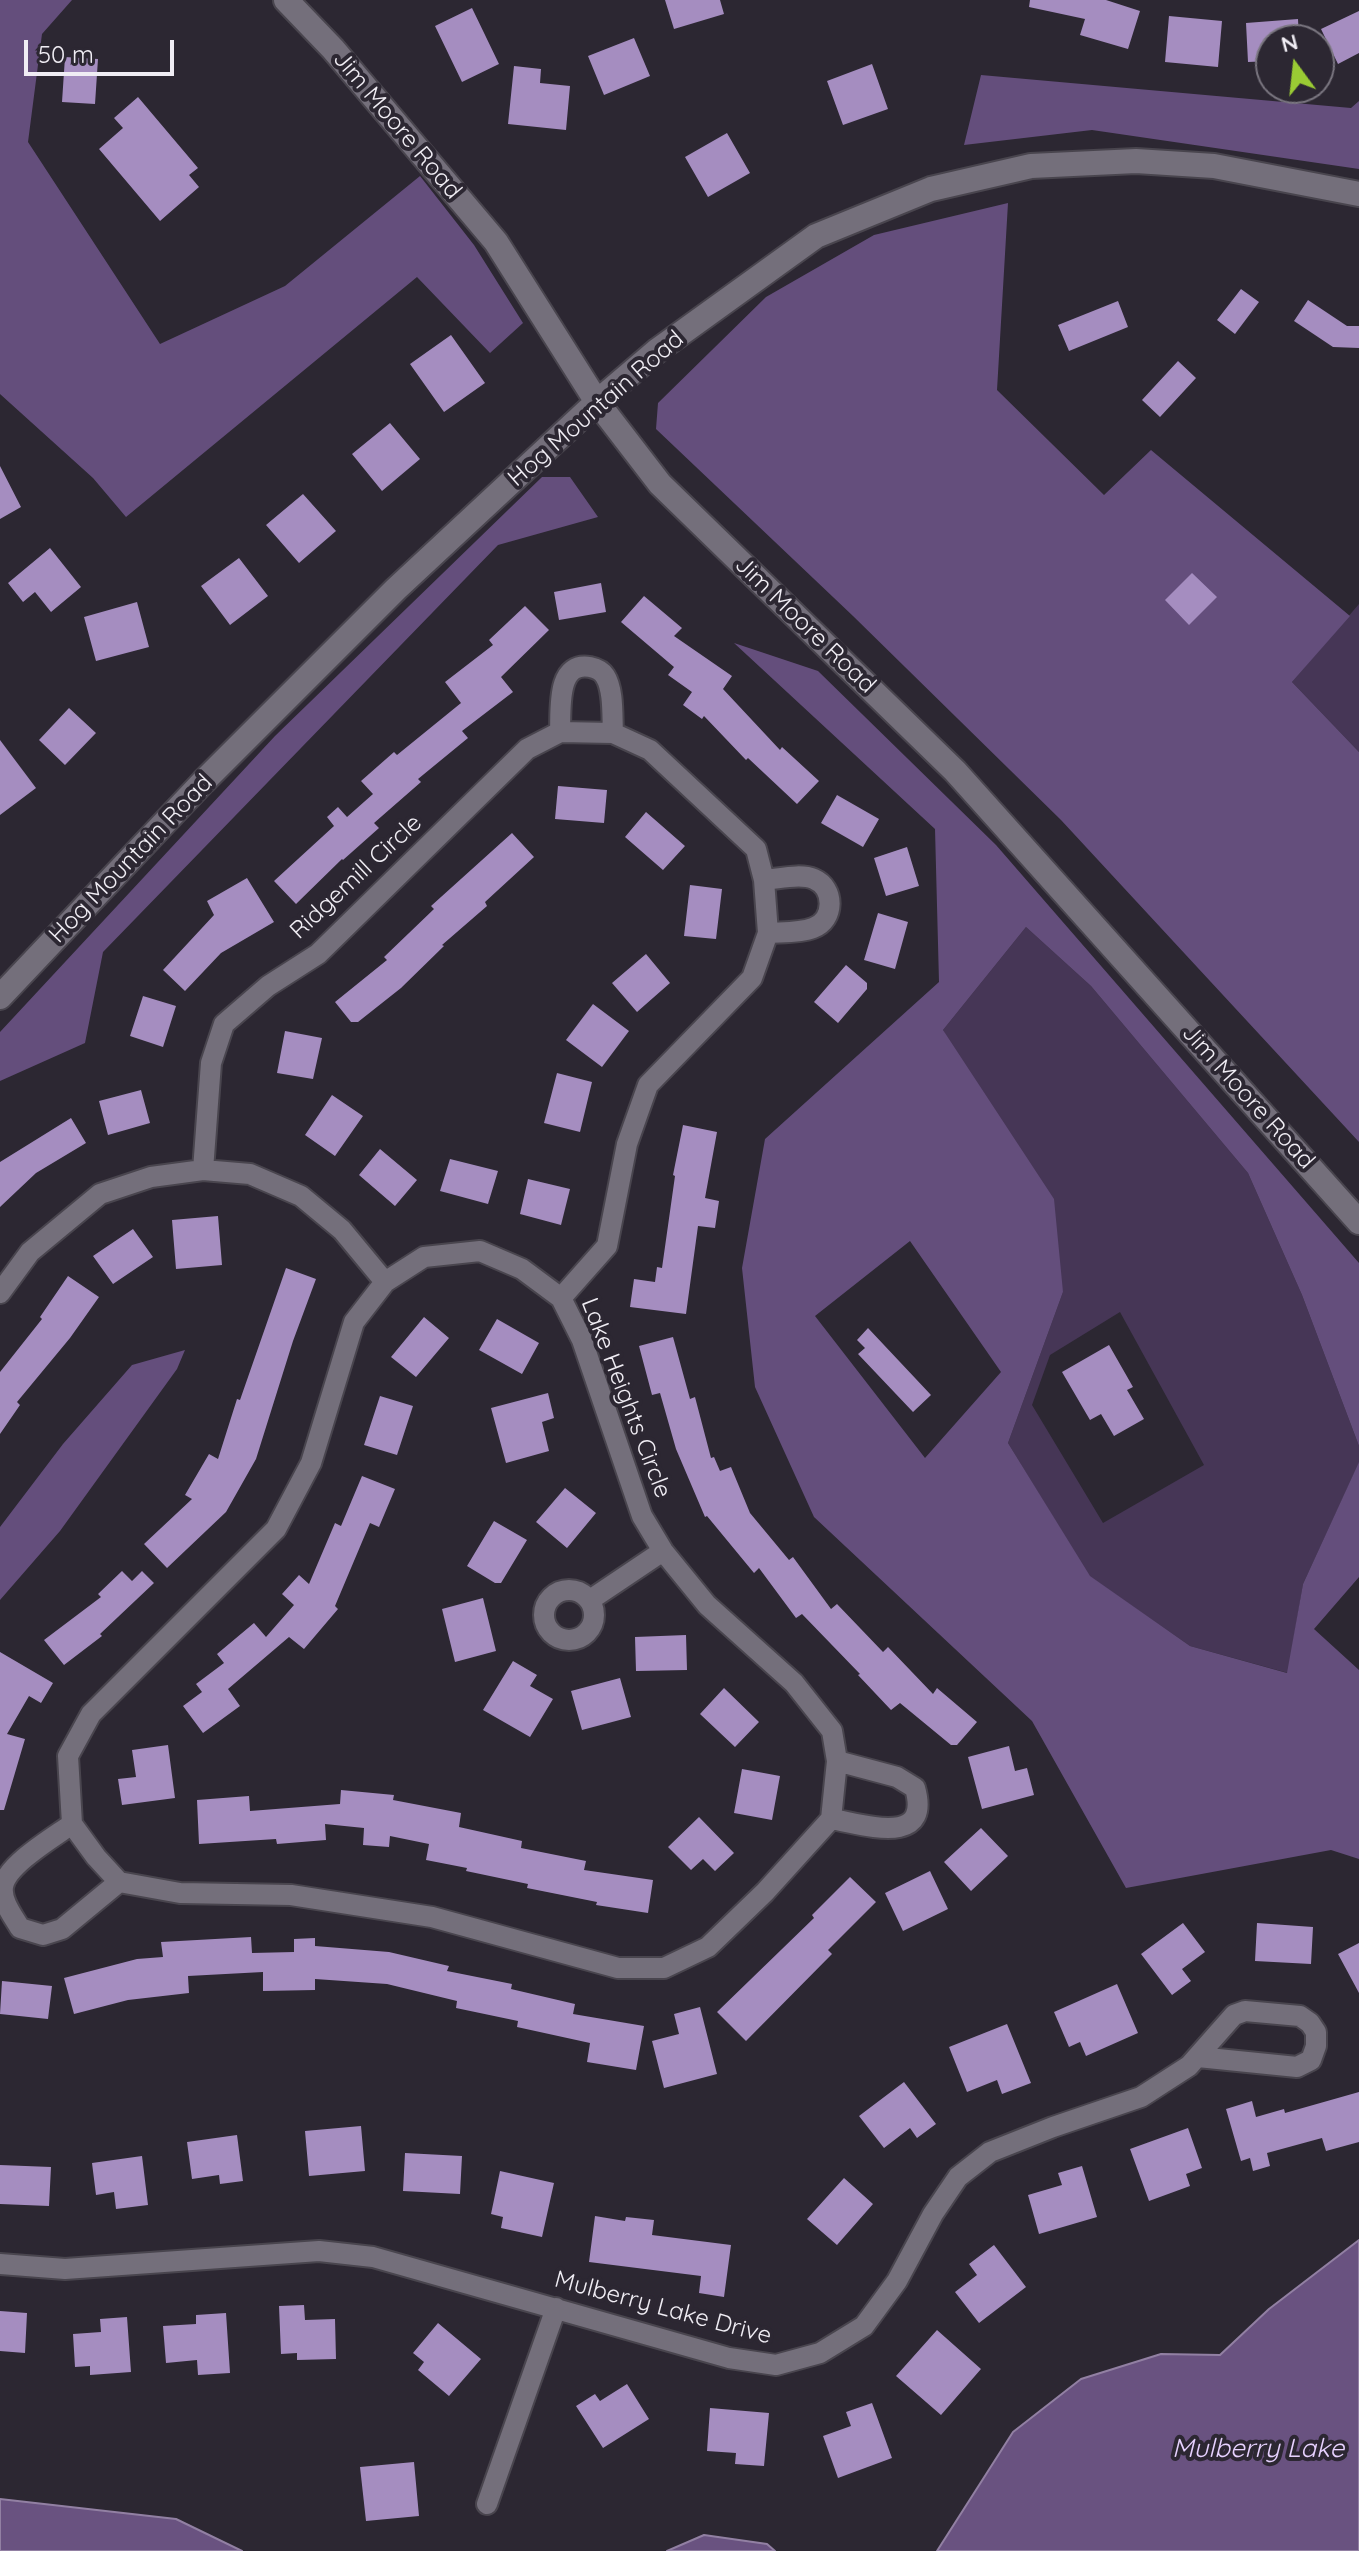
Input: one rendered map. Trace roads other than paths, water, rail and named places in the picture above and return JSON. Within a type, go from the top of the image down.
[{"type":"street","name":"Jim Moore Road","points":[[286,0],[333,49],[496,242],[597,402],[660,484],[955,771],[1359,1222]]},
{"type":"street","name":"Hog Mountain Road","points":[[0,997],[203,782],[396,589],[597,402],[658,350],[816,236],[931,189],[1031,166],[1136,161],[1214,166],[1359,194]]},
{"type":"street","points":[[560,732],[564,680],[571,671],[582,666],[595,668],[605,676],[613,733]]},
{"type":"street","name":"Ridgemill Circle","points":[[203,1170],[211,1063],[224,1024],[268,986],[318,954],[527,749],[560,732],[613,733],[650,750],[756,849],[764,880],[768,933],[752,978],[648,1085],[627,1144],[607,1246],[561,1298]]},
{"type":"street","points":[[764,880],[812,877],[823,884],[831,905],[825,919],[814,928],[768,933]]},
{"type":"street","points":[[0,1293],[30,1252],[100,1194],[151,1177],[203,1170],[250,1174],[301,1196],[342,1230],[385,1282]]},
{"type":"street","name":"Lake Heights Circle","points":[[72,1824],[68,1756],[91,1714],[276,1529],[311,1463],[354,1322],[385,1282],[424,1257],[480,1251],[522,1269],[561,1298],[582,1340],[642,1516],[663,1551],[707,1605],[794,1683],[832,1731],[837,1761],[831,1819]]},
{"type":"street","points":[[590,1600],[663,1551]]},
{"type":"street","points":[[119,1882],[62,1929],[43,1935],[20,1928],[7,1908],[2,1889],[9,1871],[72,1824],[119,1882],[180,1893],[291,1895],[401,1912],[432,1917],[618,1968],[664,1968],[708,1947],[765,1892],[831,1819],[887,1829],[901,1828],[913,1821],[920,1805],[915,1788],[897,1777],[837,1761]]},
{"type":"street","name":"Mulberry Lake Drive","points":[[0,2264],[65,2269],[319,2251],[373,2257],[729,2358],[776,2365],[820,2353],[864,2326],[897,2281],[933,2214],[958,2177],[990,2152],[1141,2097],[1189,2066],[1234,2015],[1245,2011],[1300,2016],[1316,2032],[1316,2046],[1311,2060],[1297,2067],[1198,2057]]},
{"type":"street","points":[[487,2504],[556,2308]]},
{"type":"water","name":"Mulberry Lake","points":[[1359,2240],[1359,2551],[937,2551],[1013,2432],[1081,2379],[1161,2354],[1220,2355],[1269,2309]]},
{"type":"water","points":[[0,2499],[176,2519],[242,2551],[0,2551]]},
{"type":"water","points":[[704,2535],[767,2544],[775,2551],[667,2551]]}]
